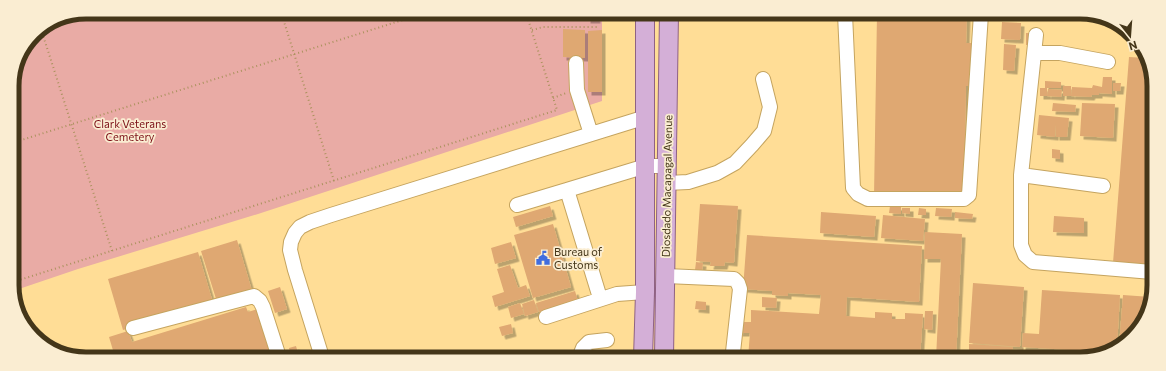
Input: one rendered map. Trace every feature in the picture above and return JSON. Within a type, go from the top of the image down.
[{"type":"main road","name":"Diosdado Macapagal Avenue","points":[[643,352],[645,292],[646,19]]},
{"type":"main road","name":"Diosdado Macapagal Avenue","points":[[664,352],[669,19]]},
{"type":"street","points":[[845,19],[853,188],[858,194],[868,199],[964,199],[969,195],[981,19]]},
{"type":"street","points":[[1036,35],[1021,175],[1021,245],[1025,255],[1033,262],[1147,272]]},
{"type":"street","points":[[1034,53],[1060,53],[1108,62]]},
{"type":"street","points":[[576,63],[577,90],[591,134]]},
{"type":"street","points":[[517,205],[646,166],[688,182],[717,172],[735,163],[764,131],[770,107],[763,79]]},
{"type":"street","points":[[320,352],[290,250],[291,242],[295,233],[300,227],[339,212],[646,116]]},
{"type":"street","points":[[1021,175],[1103,186]]},
{"type":"street","points":[[567,190],[600,298]]},
{"type":"street","points":[[666,276],[734,279],[738,283],[740,289],[733,352]]},
{"type":"street","points":[[546,317],[600,298],[617,294],[645,292]]},
{"type":"street","points":[[133,328],[254,296],[260,300],[263,307],[277,352]]},
{"type":"street","points":[[581,352],[589,342],[607,340]]},
{"type":"path","points":[[283,19],[334,181]]},
{"type":"path","points":[[19,141],[406,19]]},
{"type":"path","points":[[19,280],[557,110],[528,19]]},
{"type":"path","points":[[531,30],[543,26],[598,27]]},
{"type":"path","points":[[43,35],[112,251]]},
{"type":"green space","name":"Clark Veterans Cemetery","points":[[86,19],[602,19],[602,101],[258,214],[78,269],[19,289],[19,81],[21,68],[26,56],[33,45],[52,28],[73,20]]},
{"type":"building","points":[[877,19],[967,19],[966,43],[974,43],[973,86],[966,86],[964,197],[874,196]]},
{"type":"building","points":[[1002,22],[1021,23],[1020,40],[1001,39]]},
{"type":"building","points":[[563,29],[585,30],[585,58],[563,57]]},
{"type":"building","points":[[602,30],[602,92],[588,92],[588,31]]},
{"type":"building","points":[[1026,33],[1032,33],[1032,45],[1026,45]]},
{"type":"building","points":[[1004,44],[1016,45],[1014,71],[1003,70]]},
{"type":"building","points":[[1129,57],[1141,58],[1146,73],[1147,86],[1147,266],[1113,263]]},
{"type":"building","points":[[1103,77],[1112,77],[1112,94],[1099,93],[1099,95],[1092,95],[1091,97],[1071,96],[1072,87],[1092,88],[1093,85],[1102,87]]},
{"type":"building","points":[[1045,81],[1061,82],[1061,88],[1047,88],[1047,96],[1040,96],[1040,88],[1045,88]]},
{"type":"building","points":[[1113,83],[1121,83],[1120,91],[1113,91]]},
{"type":"building","points":[[1063,86],[1071,86],[1071,96],[1063,96]]},
{"type":"building","points":[[1048,89],[1062,90],[1061,97],[1047,96]]},
{"type":"building","points":[[1053,103],[1076,105],[1075,112],[1052,111]]},
{"type":"building","points":[[1082,103],[1115,104],[1113,138],[1080,136]]},
{"type":"building","points":[[1039,115],[1069,118],[1067,137],[1056,137],[1056,124],[1055,137],[1037,135]]},
{"type":"building","points":[[1052,149],[1060,150],[1060,159],[1052,158]]},
{"type":"building","points":[[700,204],[738,206],[734,263],[725,262],[724,266],[710,266],[711,262],[696,261]]},
{"type":"building","points":[[550,206],[553,216],[516,227],[513,217]]},
{"type":"building","points":[[890,206],[901,207],[901,214],[889,213]]},
{"type":"building","points":[[902,208],[910,208],[910,214],[902,213]]},
{"type":"building","points":[[919,208],[926,209],[926,215],[918,215]]},
{"type":"building","points":[[936,208],[952,209],[951,217],[935,216]]},
{"type":"building","points":[[821,212],[876,216],[874,237],[820,233]]},
{"type":"building","points":[[955,212],[973,214],[972,219],[955,218]]},
{"type":"building","points":[[883,215],[925,219],[923,241],[881,238]]},
{"type":"building","points":[[1054,216],[1084,218],[1084,233],[1053,232]]},
{"type":"building","points":[[553,224],[571,287],[533,298],[514,235]]},
{"type":"building","points":[[925,232],[962,234],[956,352],[936,352],[941,259],[924,259]]},
{"type":"building","points":[[747,235],[922,246],[919,302],[847,297],[846,316],[875,318],[875,312],[892,313],[892,319],[905,319],[905,313],[923,314],[920,352],[748,352],[750,333],[739,333],[740,322],[751,322],[751,310],[819,314],[821,295],[788,293],[788,296],[772,295],[772,291],[743,289]]},
{"type":"building","points":[[237,240],[252,291],[217,302],[201,251]]},
{"type":"building","points":[[511,242],[516,258],[495,264],[491,248]]},
{"type":"building","points":[[198,252],[213,303],[123,330],[108,279]]},
{"type":"building","points":[[696,262],[703,263],[702,271],[695,270]]},
{"type":"building","points":[[510,265],[518,288],[526,285],[530,296],[495,307],[492,296],[504,292],[497,269]]},
{"type":"building","points":[[973,283],[1024,287],[1020,347],[969,343]]},
{"type":"building","points":[[280,287],[287,309],[275,313],[268,291]]},
{"type":"building","points":[[1042,290],[1120,295],[1117,340],[1110,345],[1091,351],[1022,347],[1023,333],[1039,334]]},
{"type":"building","points":[[575,291],[578,301],[539,312],[536,303]]},
{"type":"building","points":[[1123,295],[1146,297],[1142,311],[1136,322],[1120,339]]},
{"type":"building","points":[[762,297],[777,298],[776,308],[762,307]]},
{"type":"building","points":[[534,300],[538,312],[525,316],[522,304]]},
{"type":"building","points":[[696,301],[706,302],[706,310],[695,309]]},
{"type":"building","points":[[520,303],[524,314],[511,318],[508,307]]},
{"type":"building","points":[[246,307],[248,312],[258,309],[271,352],[114,352],[109,337],[128,331],[132,342]]},
{"type":"building","points":[[925,311],[933,311],[932,330],[924,329]]},
{"type":"building","points":[[511,324],[513,333],[502,336],[499,327]]},
{"type":"building","points":[[969,344],[1013,347],[1013,352],[969,352]]},
{"type":"building","points":[[296,346],[298,352],[290,352],[289,348]]},
{"type":"place","name":"Bureau of Customs","points":[[543,258]]}]
